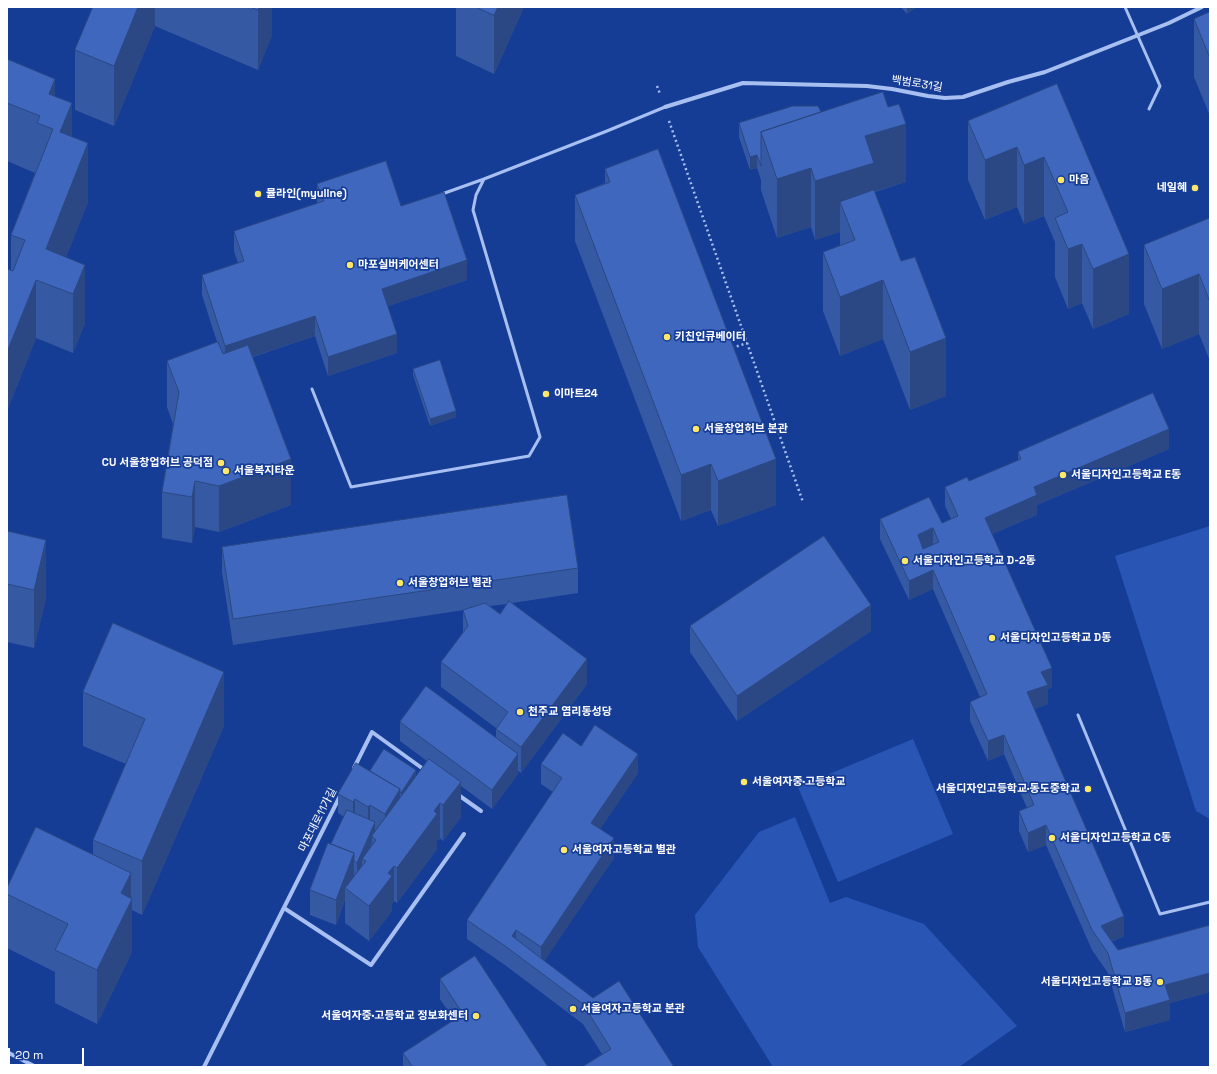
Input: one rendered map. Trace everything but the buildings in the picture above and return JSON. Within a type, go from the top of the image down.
[{"type":"street","name":"백범로31길","points":[[665,107],[743,83],[867,86],[892,88],[945,98],[963,97],[1008,82],[1045,72],[1138,36],[1202,7]]},
{"type":"street","points":[[351,774],[372,732],[430,774]]},
{"type":"street","name":"마포대로11가길","points":[[204,1067],[344,788]]},
{"type":"street","points":[[455,792],[481,811]]},
{"type":"street","points":[[284,908],[371,965],[464,834]]},
{"type":"street","points":[[7,1052],[36,1067]]},
{"type":"lane","points":[[1125,7],[1160,86],[1149,109]]},
{"type":"lane","points":[[441,195],[665,107]]},
{"type":"lane","points":[[312,389],[351,487],[530,456],[540,437],[473,210],[476,195],[484,179]]},
{"type":"lane","points":[[1078,715],[1160,914],[1210,902]]},
{"type":"path","points":[[657,86],[803,502]]},
{"type":"path","points":[[725,350],[747,344]]},
{"type":"shaded area","points":[[1210,526],[1210,819],[1196,811],[1115,556]]},
{"type":"shaded area","points":[[913,739],[953,834],[838,882],[798,787]]},
{"type":"shaded area","points":[[795,817],[830,903],[846,897],[924,924],[1017,1026],[959,1067],[773,1067],[698,947],[695,915],[759,832]]},
{"type":"place","name":"마음","points":[[1061,180]]},
{"type":"place","name":"네일혜","points":[[1195,188]]},
{"type":"place","name":"뮬라인(myuline)","points":[[258,194]]},
{"type":"place","name":"마포실버케어센터","points":[[350,265]]},
{"type":"place","name":"키친인큐베이터","points":[[667,337]]},
{"type":"place","name":"이마트24","points":[[546,394]]},
{"type":"place","name":"서울창업허브 본관","points":[[696,429]]},
{"type":"place","name":"CU 서울창업허브 공덕점","points":[[221,463]]},
{"type":"place","name":"서울복지타운","points":[[226,471]]},
{"type":"place","name":"서울디자인고등학교 E동","points":[[1063,475]]},
{"type":"place","name":"서울디자인고등학교 D-2동","points":[[905,561]]},
{"type":"place","name":"서울창업허브 별관","points":[[400,583]]},
{"type":"place","name":"서울디자인고등학교 D동","points":[[992,638]]},
{"type":"place","name":"천주교 염리동성당","points":[[520,712]]},
{"type":"place","name":"서울여자중·고등학교","points":[[744,782]]},
{"type":"place","name":"서울디자인고등학교·동도중학교","points":[[1088,789]]},
{"type":"place","name":"서울디자인고등학교 C동","points":[[1052,838]]},
{"type":"place","name":"서울여자고등학교 별관","points":[[564,850]]},
{"type":"place","name":"서울디자인고등학교 B동","points":[[1160,982]]},
{"type":"place","name":"서울여자고등학교 본관","points":[[573,1009]]},
{"type":"place","name":"서울여자중·고등학교 정보화센터","points":[[476,1016]]}]
